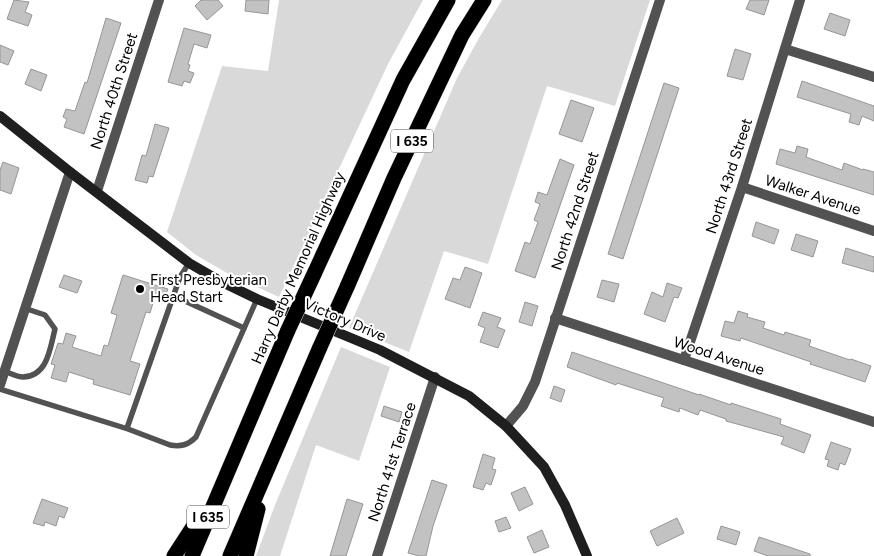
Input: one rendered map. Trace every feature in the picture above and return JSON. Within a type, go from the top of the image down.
[{"type":"highway","name":"Harry Darby Memorial Highway","points":[[192,556],[288,330],[403,80],[448,0]]},
{"type":"highway","name":"I 635","points":[[230,556],[394,178],[458,44],[484,0]]},
{"type":"highway","points":[[246,556],[272,456]]},
{"type":"highway","points":[[174,556],[225,478]]},
{"type":"main road","name":"Victory Drive","points":[[0,116],[70,172],[189,262],[220,281],[257,299],[380,350],[469,396],[506,426],[544,468],[565,506],[587,556]]},
{"type":"street","name":"North 40th Street","points":[[97,191],[159,0]]},
{"type":"street","name":"North 42nd Street","points":[[506,426],[523,406],[535,382],[660,0]]},
{"type":"street","name":"North 43rd Street","points":[[684,360],[742,187],[800,0]]},
{"type":"street","points":[[785,49],[874,77]]},
{"type":"street","points":[[0,385],[70,172]]},
{"type":"street","name":"Walker Avenue","points":[[742,187],[874,231]]},
{"type":"street","name":"Wood Avenue","points":[[555,318],[874,422]]},
{"type":"street","name":"North 41st Terrace","points":[[377,556],[434,377]]},
{"type":"lane","points":[[127,428],[180,277],[189,262]]},
{"type":"lane","points":[[174,296],[244,328]]},
{"type":"lane","points":[[0,389],[127,428],[170,445],[189,444],[196,437],[257,299]]},
{"type":"lane","points":[[4,371],[22,377],[38,373],[48,360],[55,329],[45,315],[24,308]]},
{"type":"shaded area","points":[[279,0],[423,0],[388,64],[279,297],[227,273],[196,255],[167,232],[222,66],[268,71]]},
{"type":"shaded area","points":[[502,0],[650,0],[615,106],[547,86],[488,264],[444,251],[409,352],[349,328],[457,78]]},
{"type":"shaded area","points":[[341,347],[390,367],[359,461],[316,445],[280,556],[256,556],[275,505]]},
{"type":"building","points":[[14,0],[29,2],[25,12],[32,15],[28,26],[7,19]]},
{"type":"building","points":[[201,0],[218,0],[223,6],[207,20],[195,6]]},
{"type":"building","points":[[246,0],[269,0],[268,14],[245,11]]},
{"type":"building","points":[[750,0],[769,0],[764,15],[746,9]]},
{"type":"building","points":[[830,13],[850,20],[845,36],[824,29]]},
{"type":"building","points":[[106,18],[121,23],[84,134],[64,127],[67,119],[63,117],[66,109],[75,111],[85,82],[87,83]]},
{"type":"building","points":[[184,28],[211,35],[207,48],[194,44],[188,64],[190,65],[188,71],[194,73],[190,83],[184,81],[182,86],[168,82]]},
{"type":"building","points":[[0,45],[14,51],[8,65],[0,62]]},
{"type":"building","points":[[735,49],[751,54],[743,80],[727,76]]},
{"type":"building","points":[[31,69],[47,75],[41,91],[25,84]]},
{"type":"building","points":[[802,81],[874,106],[874,121],[862,116],[859,125],[849,122],[851,114],[797,97]]},
{"type":"building","points":[[664,83],[679,88],[623,259],[608,254]]},
{"type":"building","points":[[571,100],[594,108],[582,142],[559,134]]},
{"type":"building","points":[[155,124],[169,128],[153,177],[149,176],[147,183],[135,180],[142,155],[146,156]]},
{"type":"building","points":[[797,146],[808,149],[806,157],[842,170],[844,163],[874,172],[874,195],[776,164],[780,149],[795,153]]},
{"type":"building","points":[[560,159],[574,165],[535,278],[515,271],[525,242],[530,244],[538,222],[534,220],[540,204],[535,202],[538,192],[547,195]]},
{"type":"building","points":[[3,162],[19,168],[11,194],[0,190],[0,170]]},
{"type":"building","points":[[756,222],[779,230],[774,244],[752,236]]},
{"type":"building","points":[[796,234],[818,241],[813,257],[791,250]]},
{"type":"building","points":[[846,248],[874,257],[874,272],[842,263]]},
{"type":"building","points":[[465,267],[482,273],[470,308],[445,299],[453,278],[460,280]]},
{"type":"building","points":[[64,275],[82,281],[77,293],[59,287]]},
{"type":"building","points":[[123,275],[168,289],[164,299],[155,296],[150,313],[146,312],[130,361],[140,364],[130,395],[93,384],[94,380],[69,372],[66,382],[51,378],[55,365],[51,364],[58,343],[63,344],[66,333],[76,336],[72,347],[101,356],[104,345],[108,346],[117,315],[111,313]]},
{"type":"building","points":[[602,280],[619,284],[614,302],[597,297]]},
{"type":"building","points":[[667,283],[682,288],[678,298],[674,297],[665,322],[644,314],[652,292],[663,297]]},
{"type":"building","points":[[525,302],[538,306],[532,326],[519,322]]},
{"type":"building","points":[[738,311],[748,314],[747,317],[765,322],[763,328],[784,335],[785,332],[811,340],[809,346],[871,366],[865,382],[741,338],[740,341],[721,336],[725,321],[734,323]]},
{"type":"building","points":[[483,312],[501,318],[497,327],[505,330],[498,348],[480,342],[485,328],[478,325]]},
{"type":"building","points":[[572,352],[699,395],[781,419],[780,424],[811,435],[804,453],[781,444],[784,437],[726,421],[726,419],[700,410],[698,415],[680,408],[679,412],[661,406],[664,398],[617,383],[616,385],[567,367]]},
{"type":"building","points":[[554,386],[565,390],[561,402],[550,398]]},
{"type":"building","points":[[384,406],[402,412],[399,422],[381,416]]},
{"type":"building","points":[[831,442],[851,449],[845,465],[840,463],[838,470],[827,466],[829,460],[825,459]]},
{"type":"building","points":[[483,454],[495,458],[492,469],[496,470],[491,485],[486,483],[483,490],[473,487]]},
{"type":"building","points":[[432,480],[447,485],[433,526],[426,556],[419,556],[408,553]]},
{"type":"building","points":[[525,487],[533,504],[519,511],[511,493]]},
{"type":"building","points":[[42,499],[68,508],[64,518],[59,516],[56,526],[45,522],[44,526],[33,523]]},
{"type":"building","points":[[347,499],[363,504],[346,556],[330,556]]},
{"type":"building","points":[[506,517],[511,528],[499,532],[495,521]]},
{"type":"building","points":[[677,518],[684,533],[657,546],[650,531]]},
{"type":"building","points":[[721,526],[740,532],[736,545],[717,539]]},
{"type":"building","points":[[542,530],[549,547],[534,553],[527,537]]},
{"type":"building","points":[[759,537],[810,554],[810,556],[768,556],[754,551]]},
{"type":"place","name":"First Presbyterian Head Start","points":[[140,289]]}]
